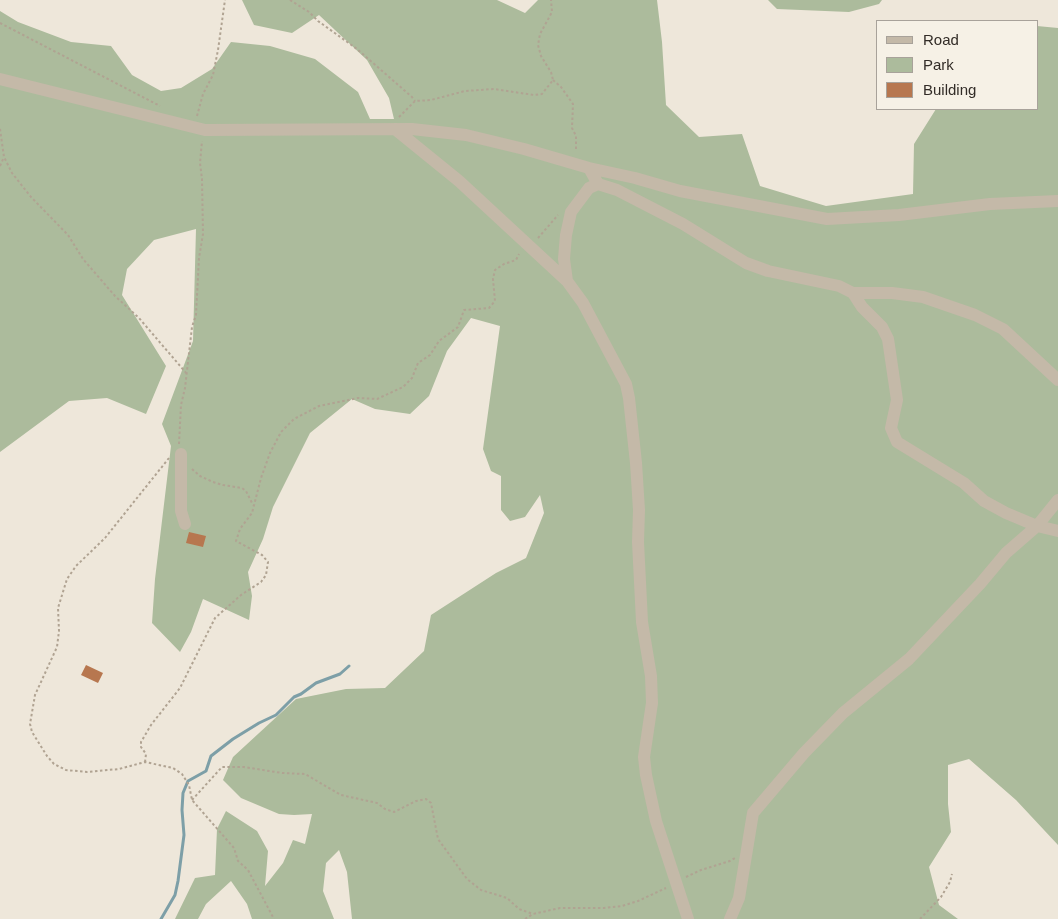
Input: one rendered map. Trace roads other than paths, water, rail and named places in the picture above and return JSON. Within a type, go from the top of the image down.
[{"type":"street","points":[[0,79],[205,130],[412,129],[466,135],[680,191],[827,219],[899,215],[990,204],[1058,201]]},
{"type":"street","points":[[389,129],[459,181],[567,281],[583,303],[626,384],[637,471],[642,622],[652,676],[652,703],[644,757],[646,775],[656,822],[688,919]]},
{"type":"street","points":[[589,168],[598,184]]},
{"type":"street","points":[[567,281],[564,259],[566,235],[571,212],[589,188],[598,184],[617,190],[684,224],[746,263],[768,271],[839,286],[853,293],[892,293],[922,297],[975,314],[1003,329],[1058,380]]},
{"type":"street","points":[[853,293],[862,307],[882,327],[888,339],[897,400],[891,428],[898,442],[964,484],[1006,514],[1036,526],[1058,531]]},
{"type":"street","points":[[180,451],[180,492],[185,524]]},
{"type":"street","points":[[730,919],[739,898],[753,813],[804,753],[843,714],[909,659],[980,584],[1006,553],[1036,526],[1058,500]]},
{"type":"waterway","points":[[161,919],[175,895],[178,881],[184,835],[183,793],[188,781],[206,771],[211,756],[233,739],[276,715],[294,697],[316,683],[340,674],[349,666]]}]
